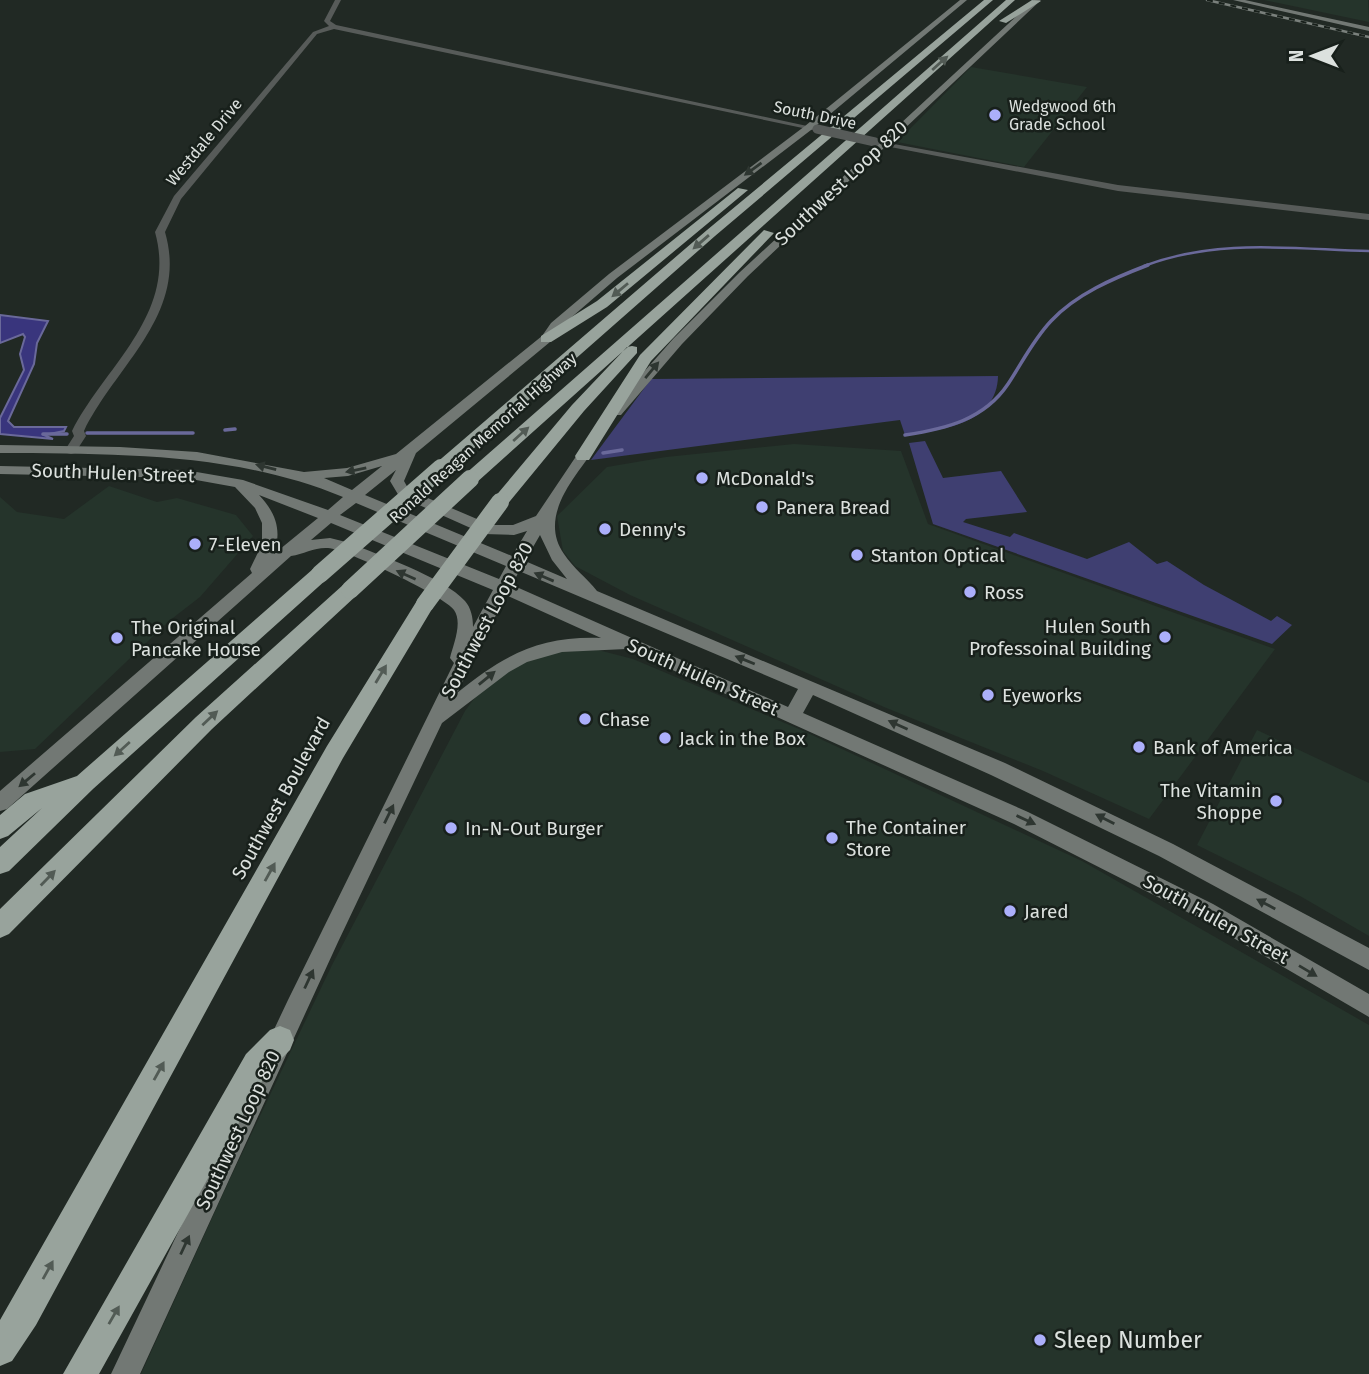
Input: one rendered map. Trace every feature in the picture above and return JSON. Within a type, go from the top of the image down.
[{"type":"highway","points":[[889,83],[894,70],[974,0]]},
{"type":"highway","name":"Ronald Reagan Memorial Highway","points":[[0,863],[85,782],[441,468],[793,164],[989,0]]},
{"type":"highway","name":"Ronald Reagan Memorial Highway","points":[[0,926],[204,723],[645,321],[662,310],[1011,0]]},
{"type":"highway","points":[[888,108],[910,102],[1003,21],[1037,1]]},
{"type":"highway","points":[[545,339],[603,304],[699,222],[761,176],[793,164]]},
{"type":"highway","points":[[583,457],[645,358],[788,213],[794,192]]},
{"type":"highway","name":"Southwest Boulevard","points":[[0,1349],[23,1313],[335,752],[425,604],[500,502],[578,408],[648,333],[662,310]]},
{"type":"highway","points":[[0,829],[33,801],[85,782]]},
{"type":"highway","points":[[80,1374],[256,1064],[280,1040]]},
{"type":"highway","points":[[0,1365],[23,1313]]},
{"type":"main road","points":[[0,803],[280,557],[545,339],[555,326],[614,276],[812,129],[964,0]]},
{"type":"main road","points":[[1236,0],[1369,27]]},
{"type":"main road","points":[[1255,0],[1369,27]]},
{"type":"main road","name":"Southwest Loop 820","points":[[125,1374],[280,1040],[454,682],[514,565],[562,487],[664,356],[879,143],[1037,1]]},
{"type":"main road","name":"South Hulen Street","points":[[0,449],[238,483],[328,516],[502,587],[1069,841],[1206,911],[1369,1006]]},
{"type":"main road","points":[[296,475],[361,469],[413,449]]},
{"type":"main road","points":[[413,449],[397,481],[404,493],[489,530],[514,530],[541,520]]},
{"type":"main road","points":[[54,458],[71,450]]},
{"type":"main road","name":"South Hulen Street","points":[[71,450],[186,453],[243,461],[296,475],[354,496],[808,686],[1100,817],[1369,960]]},
{"type":"main road","points":[[0,462],[186,453]]},
{"type":"main road","name":"South Hulen Street","points":[[0,470],[46,470],[54,458]]},
{"type":"main road","points":[[238,483],[264,509],[272,536],[266,556],[244,590]]},
{"type":"main road","points":[[562,487],[548,517],[550,547],[595,598]]},
{"type":"main road","points":[[280,557],[317,543],[338,545],[448,594],[461,606],[466,624],[454,682]]},
{"type":"main road","points":[[435,722],[500,667],[528,652],[579,642],[632,646]]},
{"type":"main road","points":[[792,716],[808,686]]},
{"type":"street","points":[[331,24],[338,0]]},
{"type":"street","name":"Westdale Drive","points":[[54,458],[60,444],[78,431],[160,301],[165,242],[160,232],[177,198],[315,33],[331,24]]},
{"type":"street","name":"South Drive","points":[[331,24],[879,143],[1128,190],[1369,217]]},
{"type":"street","name":"Westdale Drive","points":[[71,450],[80,436],[78,431]]},
{"type":"shaded area","points":[[1264,0],[1368,0],[1369,22]]},
{"type":"shaded area","name":"Wedgwood 6th Grade School","points":[[971,67],[1087,87],[1024,167],[897,142]]},
{"type":"shaded area","points":[[0,315],[48,321],[37,343],[34,364],[8,421],[14,427],[66,427],[64,431],[44,435],[53,439],[0,434],[0,418],[24,370],[20,354],[25,337],[23,334],[0,343]]},
{"type":"shaded area","points":[[998,376],[995,392],[988,405],[965,422],[950,427],[905,435],[900,420],[591,460],[651,379]]},
{"type":"shaded area","points":[[925,441],[943,478],[1001,471],[1027,512],[966,519],[963,522],[1010,537],[1014,533],[1087,559],[1129,542],[1157,564],[1167,561],[1204,585],[1271,621],[1277,616],[1292,625],[1272,644],[933,524],[909,443]]},
{"type":"shaded area","points":[[794,444],[901,451],[928,524],[1275,649],[1149,819],[1043,771],[884,707],[630,595],[575,566],[563,551],[557,516],[607,467],[666,457]]},
{"type":"shaded area","points":[[109,486],[157,502],[177,498],[236,515],[253,536],[200,597],[169,621],[35,749],[0,752],[0,497],[17,512],[64,519]]},
{"type":"shaded area","points":[[598,650],[633,659],[799,729],[1082,861],[1369,1025],[1369,1374],[141,1374],[332,965],[465,711],[476,696],[517,665],[556,652]]},
{"type":"shaded area","points":[[1257,730],[1369,783],[1369,936],[1300,896],[1197,845]]},
{"type":"waterway","points":[[1144,266],[1172,257],[1227,248],[1283,247],[1369,251]]},
{"type":"waterway","points":[[905,435],[949,426],[987,406],[1008,384],[1039,336],[1061,311],[1096,288],[1148,265]]},
{"type":"waterway","points":[[225,430],[235,429]]},
{"type":"waterway","points":[[87,433],[193,433]]},
{"type":"waterway","points":[[43,434],[67,434]]},
{"type":"waterway","points":[[603,453],[622,450]]},
{"type":"railway","points":[[1207,0],[1369,37]]},
{"type":"place","name":"Wedgwood 6th Grade School","points":[[995,115]]},
{"type":"place","name":"McDonald's","points":[[702,478]]},
{"type":"place","name":"Panera Bread","points":[[762,507]]},
{"type":"place","name":"Denny's","points":[[605,529]]},
{"type":"place","name":"7-Eleven","points":[[195,544]]},
{"type":"place","name":"Stanton Optical","points":[[857,555]]},
{"type":"place","name":"Ross","points":[[970,592]]},
{"type":"place","name":"Hulen South Professoinal Building","points":[[1165,637]]},
{"type":"place","name":"The Original Pancake House","points":[[117,638]]},
{"type":"place","name":"Eyeworks","points":[[988,695]]},
{"type":"place","name":"Chase","points":[[585,719]]},
{"type":"place","name":"Jack in the Box","points":[[665,738]]},
{"type":"place","name":"Bank of America","points":[[1139,747]]},
{"type":"place","name":"The Vitamin Shoppe","points":[[1276,801]]},
{"type":"place","name":"In-N-Out Burger","points":[[451,828]]},
{"type":"place","name":"The Container Store","points":[[832,838]]},
{"type":"place","name":"Jared","points":[[1010,911]]},
{"type":"place","name":"Sleep Number","points":[[1040,1340]]}]
